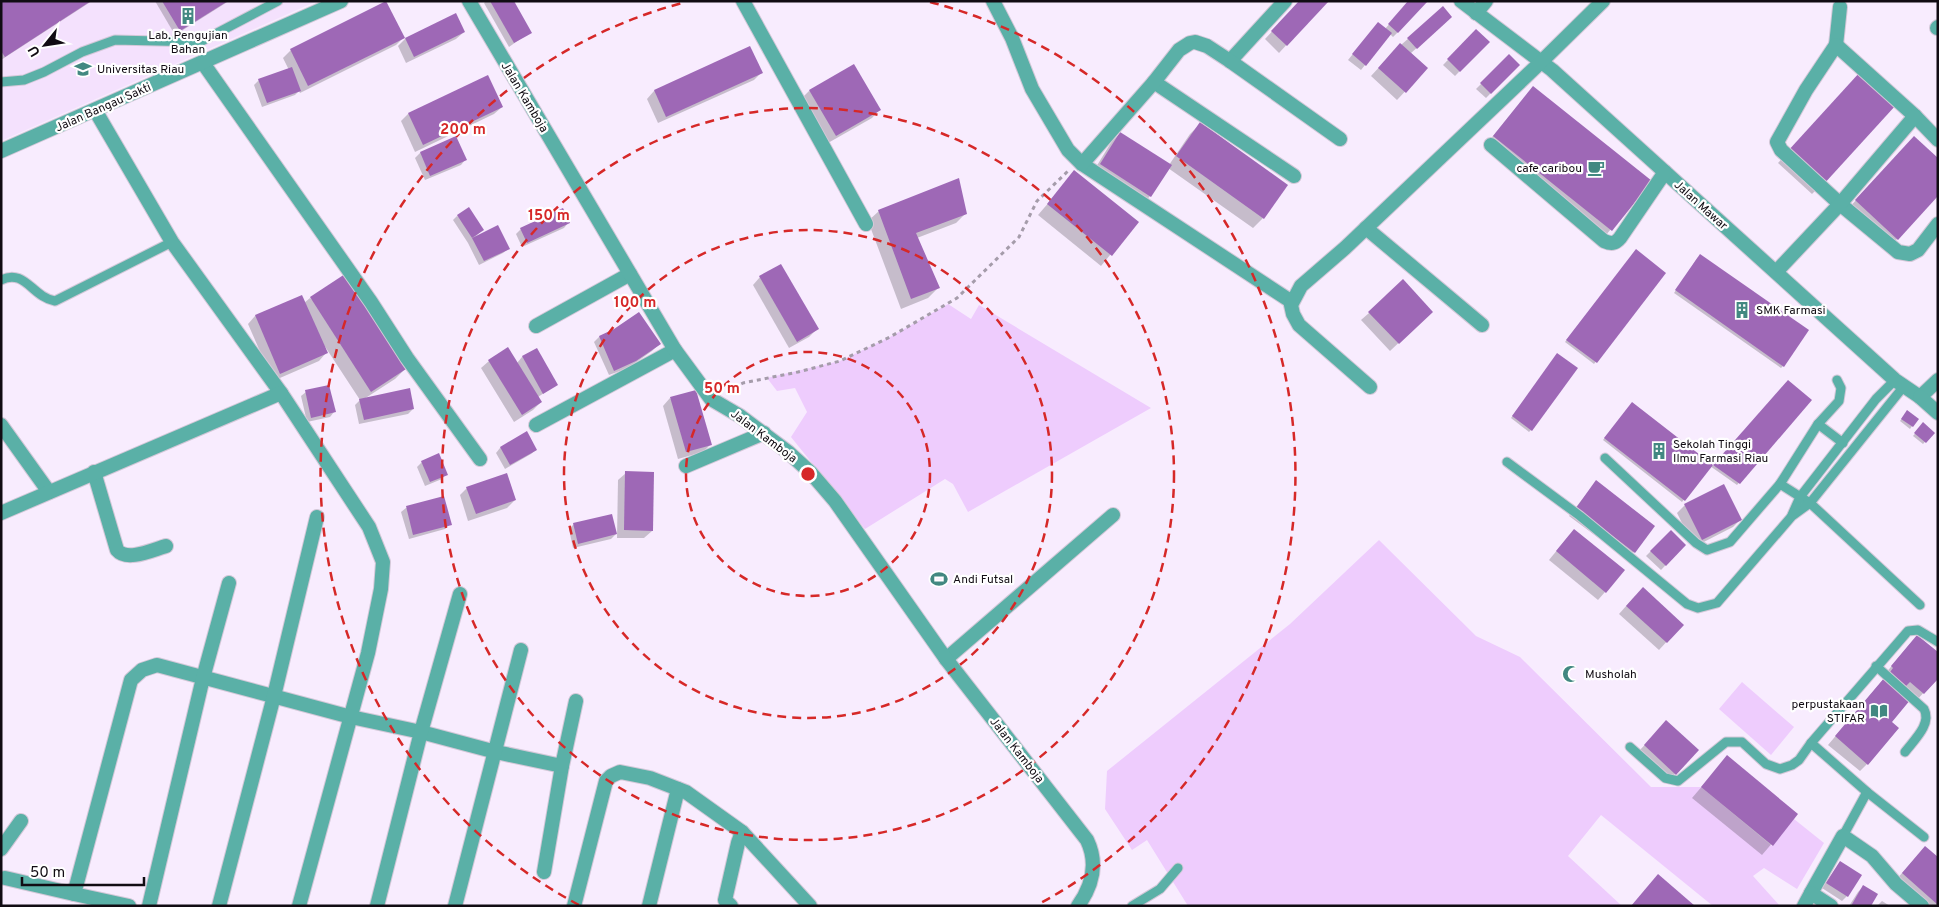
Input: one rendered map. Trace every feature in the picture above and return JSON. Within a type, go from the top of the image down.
[{"type":"street","name":"Jalan Bangau Sakti","points":[[1,151],[341,1]]},
{"type":"street","name":"Jalan Kamboja","points":[[469,1],[675,350],[711,399],[764,433],[811,473],[835,501],[946,659],[1088,840],[1093,852],[1095,866],[1086,895],[1078,906]]},
{"type":"street","points":[[743,1],[866,224]]},
{"type":"street","points":[[993,1],[1012,38],[1032,89],[1068,150],[1080,162],[1292,302]]},
{"type":"street","points":[[1230,61],[1285,1]]},
{"type":"street","name":"Jalan Mawar","points":[[1461,1],[1552,70],[1899,383],[1920,396],[1938,413]]},
{"type":"street","points":[[1476,12],[1486,1]]},
{"type":"street","points":[[1370,387],[1299,325],[1291,306],[1300,286],[1366,228],[1603,1]]},
{"type":"street","points":[[1840,7],[1836,45],[1806,90],[1777,142],[1781,150],[1840,204],[1898,252],[1904,254],[1918,250],[1938,224]]},
{"type":"street","points":[[1080,162],[1154,82],[1179,50],[1195,42],[1207,46],[1230,61],[1340,139]]},
{"type":"street","points":[[1836,45],[1915,116],[1938,140]]},
{"type":"street","points":[[204,62],[371,302],[407,358],[480,460]]},
{"type":"street","points":[[1154,82],[1294,176]]},
{"type":"street","points":[[95,110],[172,242],[281,393],[369,527],[383,562],[381,590],[368,653],[299,906]]},
{"type":"street","points":[[1776,272],[1840,204],[1915,116]]},
{"type":"street","points":[[1491,145],[1604,241],[1610,244],[1616,243],[1620,238],[1665,172]]},
{"type":"street","points":[[1366,228],[1482,325]]},
{"type":"street","points":[[536,326],[630,274]]},
{"type":"street","points":[[536,425],[675,350]]},
{"type":"street","points":[[1920,396],[1938,380]]},
{"type":"street","points":[[1,513],[281,393]]},
{"type":"street","points":[[1,425],[49,492]]},
{"type":"street","points":[[686,466],[764,433]]},
{"type":"street","points":[[94,472],[119,553],[127,556],[166,546]]},
{"type":"street","points":[[946,659],[1113,516]]},
{"type":"street","points":[[219,906],[274,696],[317,517]]},
{"type":"street","points":[[149,906],[202,678],[229,583]]},
{"type":"street","points":[[377,906],[421,732],[460,594]]},
{"type":"street","points":[[455,906],[496,752],[520,650]]},
{"type":"street","points":[[74,894],[131,680],[142,670],[157,665],[351,717],[562,766]]},
{"type":"street","points":[[544,872],[562,766],[576,701]]},
{"type":"street","points":[[574,906],[606,781],[611,776],[620,772],[650,778],[686,792],[742,832],[810,906]]},
{"type":"street","points":[[649,906],[678,789]]},
{"type":"street","points":[[1,849],[21,821]]},
{"type":"street","points":[[726,904],[738,843],[742,832]]},
{"type":"street","points":[[1804,906],[1843,836],[1872,856],[1896,884],[1922,906]]},
{"type":"street","points":[[5,878],[128,906]]},
{"type":"street","points":[[1811,893],[1831,906]]},
{"type":"lane","points":[[1,82],[24,80],[82,52],[115,40],[200,42],[278,1]]},
{"type":"lane","points":[[1,280],[8,277],[20,278],[41,296],[55,301],[172,242]]},
{"type":"lane","points":[[1605,458],[1696,543],[1707,550],[1730,542],[1780,484],[1818,424],[1839,401],[1841,388],[1836,380]]},
{"type":"lane","points":[[1792,516],[1800,497],[1876,399],[1899,383]]},
{"type":"lane","points":[[1506,462],[1580,516],[1687,604],[1698,608],[1717,603],[1792,516],[1810,503],[1899,383]]},
{"type":"lane","points":[[1818,424],[1843,443]]},
{"type":"lane","points":[[1780,484],[1810,503],[1920,605]]},
{"type":"lane","points":[[1630,747],[1665,778],[1678,781],[1726,742],[1742,742],[1766,764],[1780,768],[1792,765],[1799,760],[1876,666],[1908,631],[1918,630],[1938,642]]},
{"type":"lane","points":[[1876,666],[1924,708],[1927,714],[1924,726],[1905,752]]},
{"type":"lane","points":[[1811,743],[1867,792],[1924,836]]},
{"type":"lane","points":[[1843,836],[1867,792]]},
{"type":"lane","points":[[1132,906],[1160,888],[1178,868]]},
{"type":"path","points":[[711,399],[743,383],[840,361],[890,337],[957,298],[1019,238],[1037,201],[1080,162]]},
{"type":"shaded area","name":"Universitas Riau","points":[[1,1],[317,1],[1,141]]},
{"type":"shaded area","points":[[948,304],[971,319],[979,305],[1151,408],[968,512],[953,484],[945,479],[865,529],[791,437],[807,412],[795,388],[777,391],[767,378],[840,361],[890,337]]},
{"type":"shaded area","points":[[1379,540],[1476,636],[1520,657],[1651,787],[1701,787],[1772,846],[1794,819],[1824,843],[1797,889],[1764,868],[1753,876],[1780,906],[1713,906],[1601,815],[1568,856],[1622,906],[1188,906],[1147,840],[1132,850],[1105,809],[1107,771],[1290,624]]},
{"type":"shaded area","points":[[1742,682],[1794,727],[1771,755],[1719,709]]},
{"type":"building","points":[[1,1],[91,1],[5,57],[1,51]]},
{"type":"building","name":"Lab. Pengujian Bahan","points":[[162,1],[228,1],[180,31]]},
{"type":"building","points":[[386,1],[405,38],[308,86],[290,49]]},
{"type":"building","points":[[490,1],[514,1],[532,33],[514,43]]},
{"type":"building","points":[[1299,1],[1329,1],[1287,46],[1271,31]]},
{"type":"building","points":[[1408,1],[1428,1],[1398,33],[1388,24]]},
{"type":"building","points":[[1443,6],[1452,17],[1417,49],[1407,38]]},
{"type":"building","points":[[456,13],[465,32],[414,57],[405,38]]},
{"type":"building","points":[[1378,22],[1392,33],[1366,66],[1352,54]]},
{"type":"building","points":[[1476,29],[1490,42],[1460,72],[1447,59]]},
{"type":"building","points":[[1400,43],[1428,68],[1406,93],[1378,68]]},
{"type":"building","points":[[750,46],[763,73],[666,117],[654,90]]},
{"type":"building","points":[[1509,54],[1520,65],[1491,94],[1480,83]]},
{"type":"building","points":[[854,64],[881,110],[836,136],[809,90]]},
{"type":"building","points":[[292,67],[301,91],[267,103],[258,79]]},
{"type":"building","points":[[1860,72],[1896,105],[1823,185],[1787,152]]},
{"type":"building","points":[[488,75],[503,107],[423,145],[408,113]]},
{"type":"building","points":[[1533,86],[1652,181],[1612,231],[1493,136]]},
{"type":"building","points":[[1200,122],[1288,185],[1264,219],[1176,156]]},
{"type":"building","points":[[1120,132],[1172,165],[1151,197],[1100,164]]},
{"type":"building","points":[[456,136],[467,160],[430,176],[420,152]]},
{"type":"building","points":[[1914,136],[1938,158],[1938,196],[1898,240],[1855,200]]},
{"type":"building","points":[[1074,170],[1139,222],[1112,256],[1047,204]]},
{"type":"building","points":[[959,178],[967,214],[916,233],[940,288],[911,299],[878,210]]},
{"type":"building","points":[[469,207],[484,230],[472,238],[457,215]]},
{"type":"building","points":[[563,208],[570,223],[527,243],[520,228]]},
{"type":"building","points":[[498,225],[510,249],[484,261],[472,238]]},
{"type":"building","points":[[1636,249],[1666,273],[1597,363],[1566,340]]},
{"type":"building","name":"SMK Farmasi","points":[[1700,254],[1809,330],[1784,367],[1675,290]]},
{"type":"building","points":[[781,264],[819,329],[797,342],[759,276]]},
{"type":"building","points":[[345,274],[406,369],[371,392],[310,297]]},
{"type":"building","points":[[1403,279],[1433,312],[1399,344],[1368,312]]},
{"type":"building","points":[[302,295],[328,353],[280,374],[255,315]]},
{"type":"building","points":[[639,312],[661,344],[636,361],[614,371],[599,336],[614,329]]},
{"type":"building","points":[[508,347],[542,402],[522,415],[488,360]]},
{"type":"building","points":[[537,348],[558,385],[543,394],[522,356]]},
{"type":"building","points":[[1557,353],[1578,368],[1532,431],[1512,416]]},
{"type":"building","name":"Sekolah Tinggi Ilmu Farmasi Riau","points":[[1788,380],[1812,400],[1740,484],[1713,465]]},
{"type":"building","points":[[329,385],[336,412],[311,418],[305,390]]},
{"type":"building","points":[[410,388],[414,409],[364,420],[359,399]]},
{"type":"building","points":[[696,390],[712,445],[686,452],[670,397]]},
{"type":"building","name":"Sekolah Tinggi Ilmu Farmasi Riau","points":[[1632,402],[1713,465],[1685,501],[1604,438]]},
{"type":"building","points":[[1907,410],[1919,419],[1913,427],[1901,419]]},
{"type":"building","points":[[1923,422],[1935,433],[1926,443],[1914,433]]},
{"type":"building","points":[[527,431],[537,450],[510,465],[500,447]]},
{"type":"building","points":[[439,453],[448,475],[430,482],[421,461]]},
{"type":"building","points":[[625,471],[654,472],[653,531],[624,530]]},
{"type":"building","points":[[507,473],[516,500],[476,514],[466,487]]},
{"type":"building","points":[[1596,480],[1655,526],[1635,553],[1576,508]]},
{"type":"building","points":[[1724,484],[1742,520],[1702,540],[1684,504]]},
{"type":"building","points":[[444,496],[452,525],[413,535],[406,506]]},
{"type":"building","points":[[612,514],[617,534],[578,544],[573,523]]},
{"type":"building","points":[[1574,529],[1625,570],[1606,593],[1556,551]]},
{"type":"building","points":[[1671,530],[1686,545],[1666,566],[1650,551]]},
{"type":"building","points":[[1643,587],[1684,625],[1667,643],[1626,606]]},
{"type":"building","points":[[1917,635],[1938,652],[1938,679],[1924,694],[1910,682],[1906,686],[1898,679],[1896,682],[1888,675],[1893,668],[1891,666]]},
{"type":"building","name":"perpustakaan STIFAR","points":[[1885,677],[1911,699],[1892,722],[1899,728],[1868,765],[1835,736]]},
{"type":"building","points":[[1666,720],[1699,750],[1676,775],[1644,745]]},
{"type":"building","points":[[1727,755],[1798,814],[1773,846],[1701,787]]},
{"type":"building","points":[[1925,846],[1938,857],[1938,905],[1902,873]]},
{"type":"building","points":[[1840,861],[1862,875],[1848,897],[1826,883]]},
{"type":"building","points":[[1658,874],[1695,906],[1631,906]]},
{"type":"building","points":[[1863,885],[1878,894],[1871,906],[1851,906]]},
{"type":"place","name":"Lab. Pengujian Bahan","points":[[188,16]]},
{"type":"place","name":"Universitas Riau","points":[[83,69]]},
{"type":"place","name":"cafe caribou","points":[[1596,168]]},
{"type":"place","name":"SMK Farmasi","points":[[1742,310]]},
{"type":"place","name":"Sekolah Tinggi Ilmu Farmasi Riau","points":[[1659,451]]},
{"type":"place","name":"Andi Futsal","points":[[939,579]]},
{"type":"place","name":"Musholah","points":[[1571,674]]},
{"type":"place","name":"perpustakaan STIFAR","points":[[1879,711]]}]
